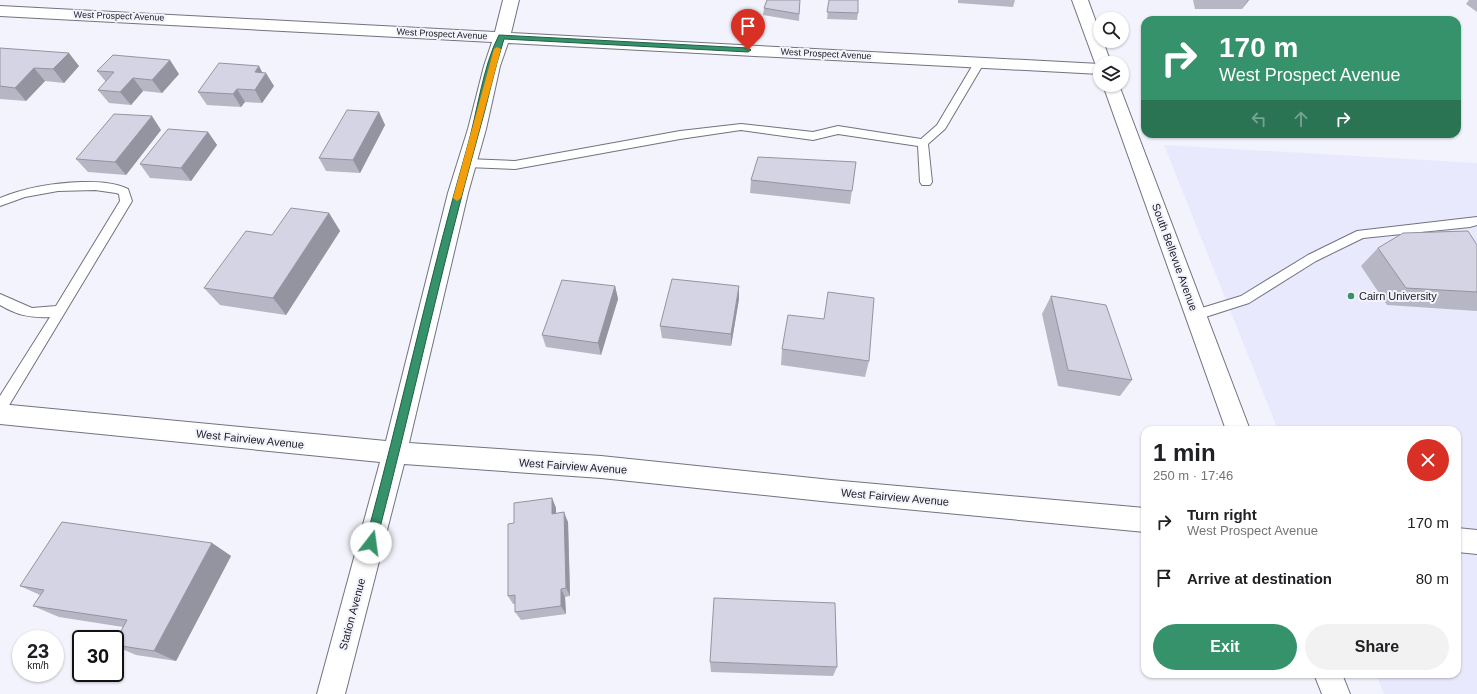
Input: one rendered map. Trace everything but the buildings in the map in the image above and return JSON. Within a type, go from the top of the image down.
[{"type":"street","name":"Station Avenue","points":[[331,694],[395,452],[458,193],[511,0]]},
{"type":"street","points":[[1080,0],[1100,56]]},
{"type":"street","name":"West Prospect Avenue","points":[[0,11],[979,63],[1093,68]]},
{"type":"street","name":"South Bellevue Avenue","points":[[1114,92],[1237,426]]},
{"type":"street","name":"West Fairview Avenue","points":[[0,414],[283,443],[456,458],[601,467],[1141,520]]},
{"type":"street","points":[[1461,540],[1477,542]]},
{"type":"street","points":[[1330,678],[1336,694]]},
{"type":"lane","points":[[923,143],[941,127],[979,63]]},
{"type":"lane","points":[[467,163],[515,165],[680,135],[741,127],[813,136],[838,130],[923,143]]},
{"type":"lane","points":[[923,143],[926,182]]},
{"type":"lane","points":[[0,202],[18,195],[44,188],[77,185],[116,187],[124,192],[126,201],[0,408]]},
{"type":"lane","points":[[1196,315],[1245,300],[1312,258],[1361,234],[1470,223],[1477,221]]},
{"type":"lane","points":[[0,300],[32,313],[59,311]]},
{"type":"shaded area","name":"Cairn University","points":[[1164,145],[1477,163],[1477,694],[1384,694],[1378,678],[1461,678],[1461,426],[1276,426]]},
{"type":"slow traffic","points":[[457,198],[477,129],[497,49]]},
{"type":"place","name":"Cairn University","points":[[1351,296]]},
{"type":"route","points":[[371,543],[395,452],[458,193],[477,129],[492,66],[502,37],[748,50]]}]
